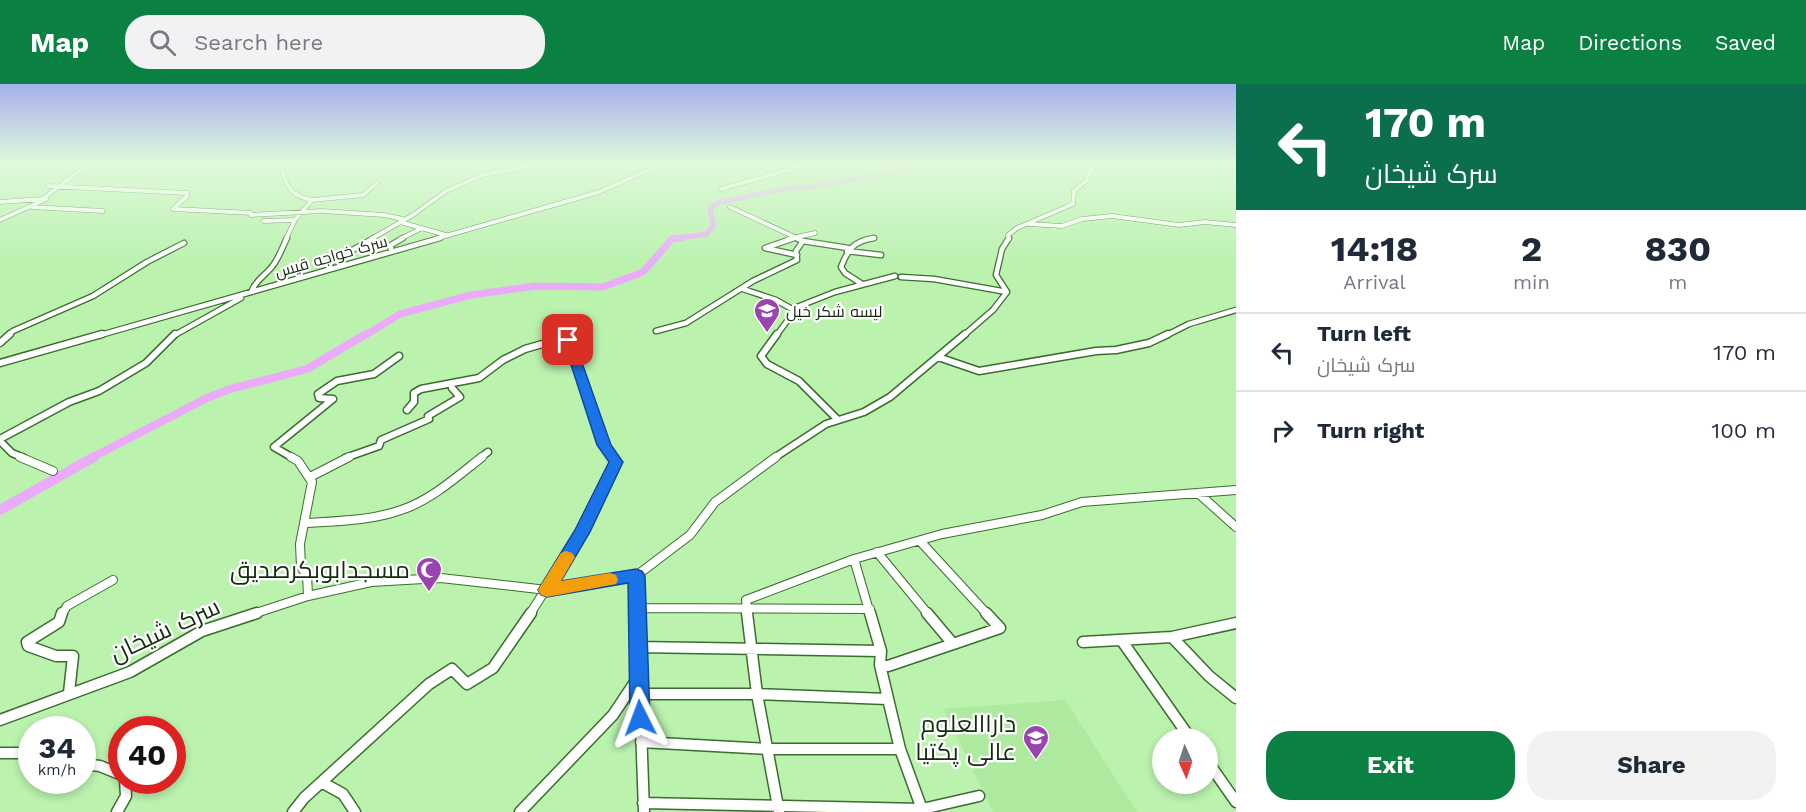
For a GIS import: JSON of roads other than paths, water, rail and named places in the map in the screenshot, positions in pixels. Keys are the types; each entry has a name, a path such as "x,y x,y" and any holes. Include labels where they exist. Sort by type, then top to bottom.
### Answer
{"street":[{"path":"186,197 173,209 252,213 251,215 301,213 384,215 420,229 447,236"},
{"path":"295,197 312,200 343,197"},
{"path":"329,269 332,262 437,197"},
{"name":"سرک خواجه قیس","path":"0,363 581,197"},
{"path":"1007,292 996,275 1002,249 1009,239 1008,235 1017,228 1073,204 1074,197"},
{"path":"0,202 46,199"},
{"path":"0,220 46,199"},
{"path":"53,471 12,453 0,440 69,402 99,391 146,363 175,334 253,291 255,280 269,271 276,262 295,220 312,200"},
{"path":"32,207 103,211"},
{"path":"730,207 803,242 881,255"},
{"path":"1027,224 1062,226 1082,219 1112,216 1179,225 1205,222 1236,225"},
{"path":"263,221 295,220"},
{"path":"391,252 391,245 394,242 420,229"},
{"path":"797,255 765,249 775,243 815,233"},
{"path":"862,284 845,273 841,267 848,249 858,241 874,238"},
{"path":"656,331 686,323 715,303 797,260 796,251 803,242"},
{"path":"0,343 13,331 93,296 147,262 184,243"},
{"path":"743,289 776,300 792,309 801,308 824,296 862,284 898,276 944,280 1007,292"},
{"path":"979,796 922,810 644,808 636,576 690,535 715,502 797,441 838,420 864,412 890,397 993,310 1007,292"},
{"path":"792,309 793,313 761,356 762,360 799,381 838,420"},
{"path":"938,357 979,371 1096,351 1116,350 1149,343 1189,324 1236,310"},
{"path":"293,812 333,770 429,684 452,669 467,684 487,670 494,668 547,590 582,532 616,462 604,445 568,340 563,338 525,350 503,360 480,378 422,389 414,393 414,402 406,410"},
{"path":"308,596 307,575 301,567 300,544 312,482 298,461 280,453 274,447 316,413 330,405 333,399 320,398 318,394 337,381 374,374 399,356"},
{"path":"310,477 334,466 340,460 379,446 381,440 429,419 428,416 460,398 452,388"},
{"path":"304,523 360,520 403,510 445,486 488,452"},
{"path":"778,809 757,694 745,609 746,600 877,552 920,540 1042,515 1082,502 1236,490"},
{"path":"1198,493 1236,527"},
{"path":"880,664 888,666 1000,628 920,540"},
{"path":"877,552 953,644"},
{"path":"854,559 881,651 880,664 900,749 922,810"},
{"name":"سرک شیخان","path":"0,720 130,672 202,631 308,596 371,582 441,578 547,590 636,576"},
{"path":"69,693 73,656 63,659 28,646 27,642 59,622 67,606 113,580"},
{"path":"636,608 870,609"},
{"path":"1083,642 1172,637 1236,623"},
{"path":"1172,637 1209,676 1236,698"},
{"path":"1122,641 1183,728"},
{"path":"637,647 881,651"},
{"path":"520,812 613,715 639,676"},
{"path":"639,694 757,694 888,699"},
{"path":"641,742 767,748 900,749"},
{"path":"0,753 18,753"},
{"path":"1218,776 1236,802"},
{"path":"323,783 343,794 355,812"},
{"path":"117,812 126,794"}],"waterway":[{"path":"672,239 706,234 714,225 710,209 717,203 746,197"},
{"path":"672,239 681,238"},
{"path":"364,336 400,314 471,295 536,286 603,287 643,272 672,239"},
{"path":"91,458 207,398 230,389 307,369 366,334"},
{"path":"0,510 94,457"}],"place":[{"name":"لیسه شکر خیل","path":"767,334"},
{"name":"مسجدابوبکرصدیق","path":"429,593"},
{"name":"داراالعلوم عالی پکتیا","path":"1036,761"}]}
